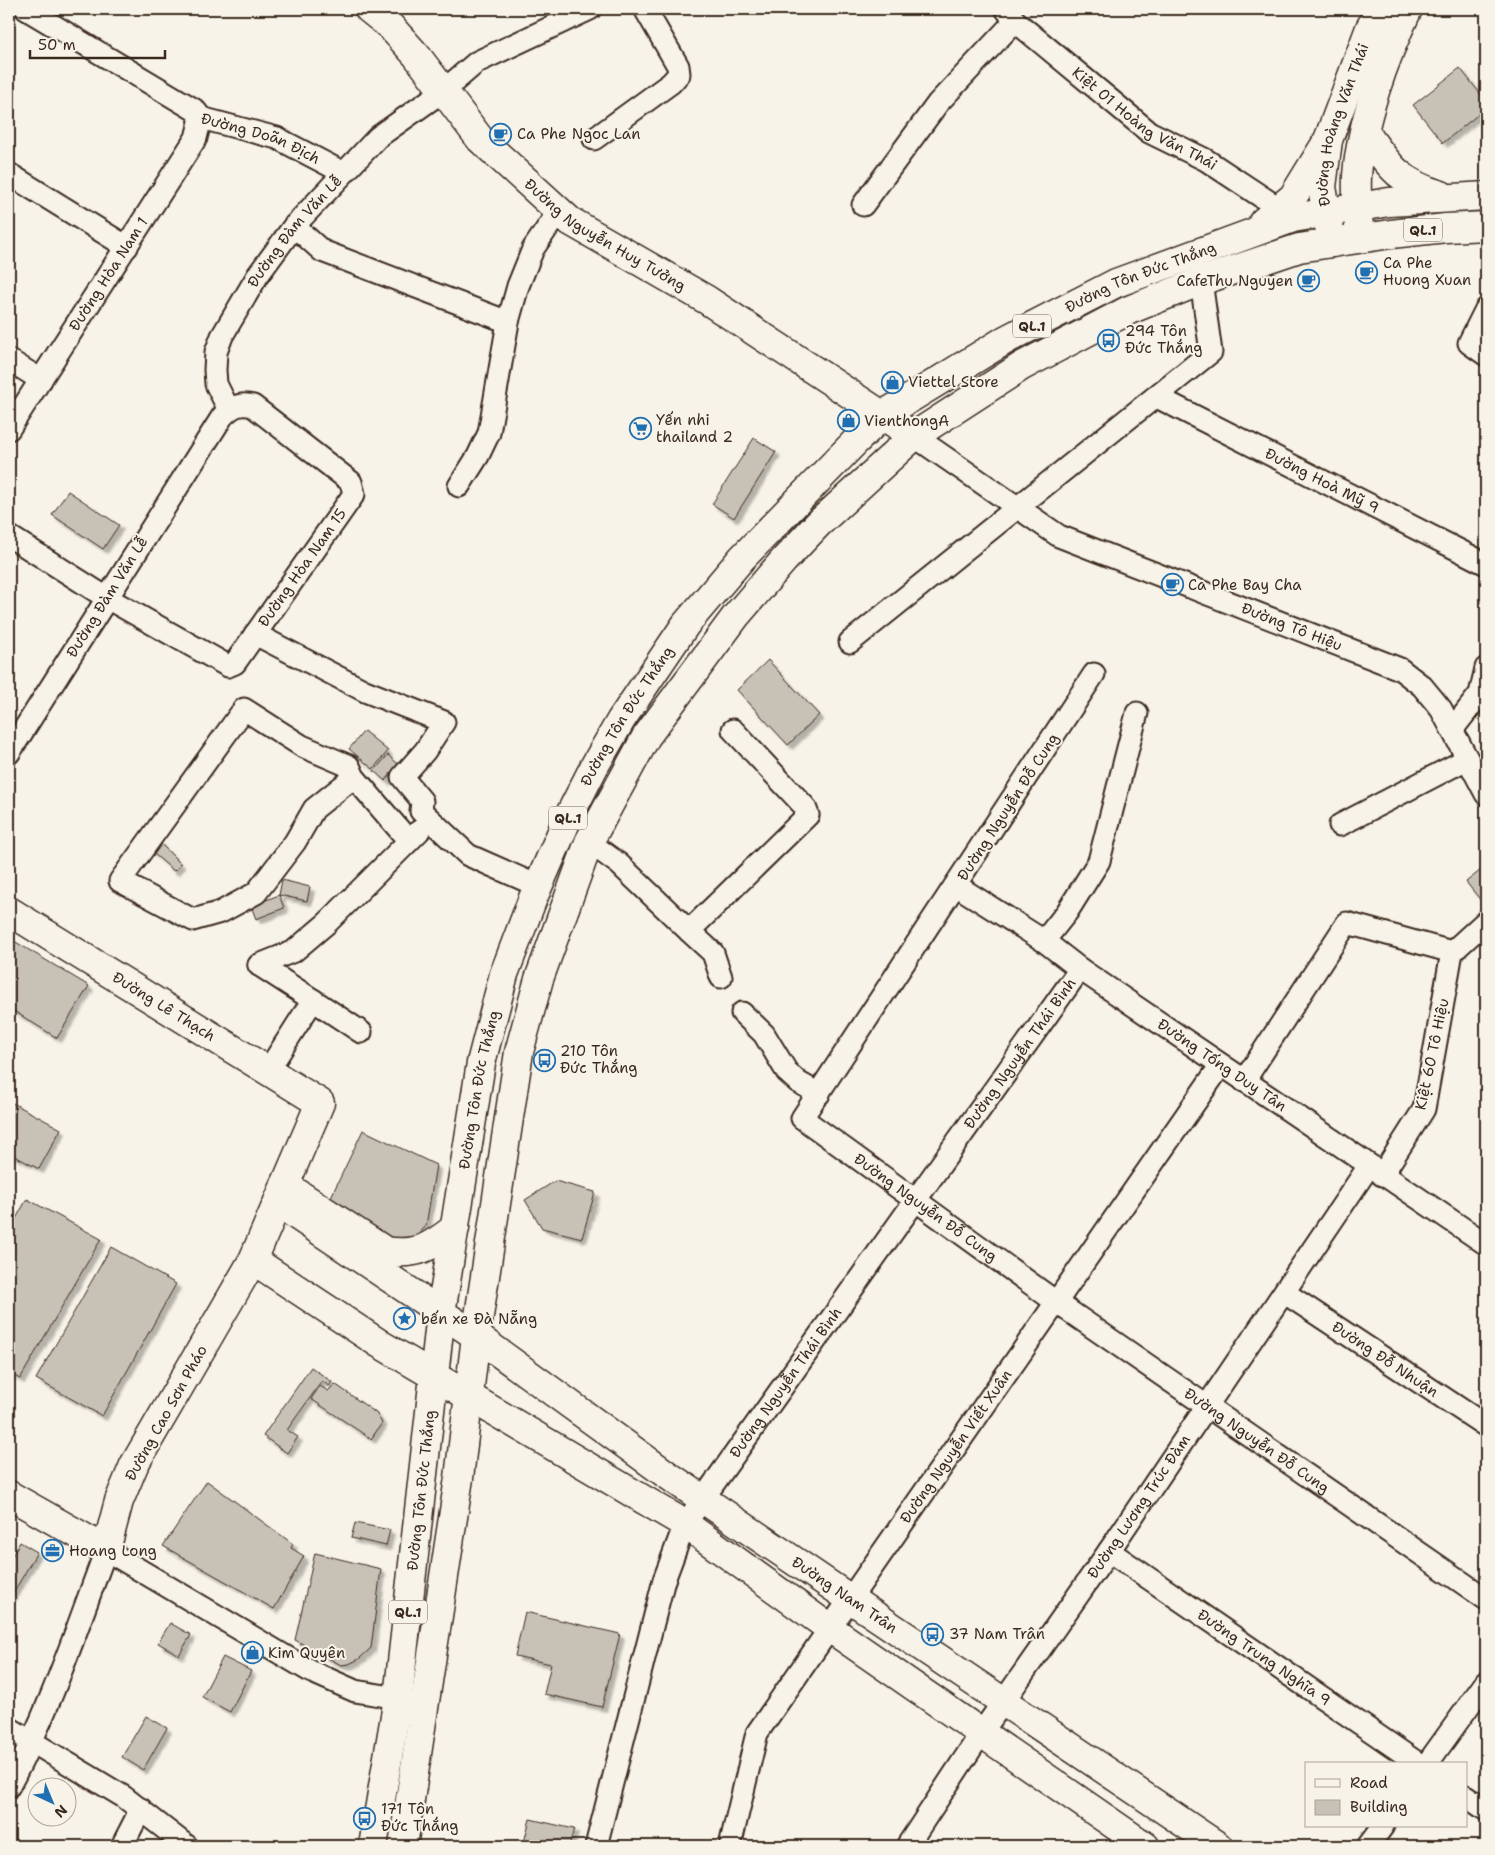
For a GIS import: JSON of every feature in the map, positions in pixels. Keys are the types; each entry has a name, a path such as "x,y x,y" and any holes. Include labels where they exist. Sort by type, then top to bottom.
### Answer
{"main road":[{"name":"Đường Nguyễn Huy Tưởng","path":"369,9 398,34 480,139 570,221 707,300 914,436"},
{"name":"Đường Hoàng Văn Thái","path":"1332,242 1325,212 1322,187 1328,140 1370,28 1380,9"},
{"name":"Đường Hoàng Văn Thái","path":"1360,238 1357,176 1365,132 1390,47 1408,9"},
{"path":"1365,132 1388,166 1417,188 1448,196"},
{"path":"1243,235 1280,209 1293,197 1328,140"},
{"name":"Đường Tôn Đức Thắng","path":"373,1846 398,1698 442,1313 481,1062 504,974 538,886 595,765 621,720 686,624 742,558 786,511 883,415 1007,339 1116,283 1293,218 1325,212 1358,209 1389,202 1448,196 1486,196"},
{"name":"Đường Tôn Đức Thắng","path":"403,1846 459,1478 476,1336 519,1052 539,979 589,842 646,738 714,644 784,560 818,524 914,436 1022,366 1129,310 1201,281 1299,248 1360,238 1446,228 1486,226"},
{"path":"686,624 714,644"},
{"name":"Đường Lê Thạch","path":"9,911 320,1103"},
{"name":"Đường Cao Sơn Pháo","path":"106,1550 119,1501 134,1465 253,1260 320,1103"},
{"path":"282,1194 385,1251 401,1254 419,1251 432,1246 455,1228"},
{"path":"282,1194 442,1313"},
{"path":"253,1260 380,1344 685,1524 828,1627 1145,1846"},
{"name":"Đường Nam Trân","path":"442,1313 703,1498 1218,1846"},
{"path":"9,1495 106,1550"}],"street":[{"name":"Đường Doãn Địch","path":"26,9 195,110 201,118 277,138 344,174"},
{"path":"443,91 477,62 590,9"},
{"path":"594,139 671,83 679,74 678,66 645,9"},
{"name":"Kiệt 01 Hoàng Văn Thái","path":"863,205 938,103 1011,15 1149,132 1206,160 1280,209"},
{"name":"Đường Đàm Văn Lễ","path":"12,739 107,598 225,413 216,384 214,370 216,352 222,336 258,275 294,226 378,137 443,91"},
{"name":"Đường Hòa Nam 1","path":"9,429 196,138 201,118"},
{"path":"9,174 127,247"},
{"path":"459,486 478,456 489,433 508,322 526,264 540,238 559,211"},
{"path":"294,226 322,251 508,322"},
{"path":"850,642 1211,352 1201,281"},
{"path":"1486,309 1469,343 1486,355"},
{"path":"9,360 40,380"},
{"name":"Đường Hoà Mỹ 9","path":"1157,397 1486,564"},
{"name":"Đường Hòa Nam 15","path":"107,598 228,666 235,663 354,494 351,482 253,406 240,404 225,413"},
{"name":"Đường Tô Hiệu","path":"914,436 1059,536 1400,670 1422,686 1441,709 1486,794"},
{"path":"9,536 107,598"},
{"path":"255,634 365,691 444,722 425,751 402,777 422,801 421,811 468,855 538,886"},
{"path":"1452,730 1480,694 1486,668"},
{"name":"Đường Nguyễn Đỗ Cung","path":"1094,674 957,886 802,1118 1056,1302 1486,1599"},
{"path":"354,777 314,809 295,842 256,892 221,912 193,920 120,882 244,709 302,746 349,766 354,777 409,842"},
{"path":"1044,941 1067,912 1099,861 1137,713"},
{"path":"689,931 808,815 805,807 733,730"},
{"path":"1340,825 1467,759"},
{"path":"361,1032 260,965 294,951 327,923 430,820"},
{"path":"589,842 619,864 713,953 721,978"},
{"name":"Đường Tống Duy Tân","path":"957,886 1044,941 1080,969 1486,1244"},
{"path":"1244,1081 1347,923 1452,952 1486,921"},
{"name":"Kiệt 60 Tô Hiệu","path":"1375,1170 1424,1109 1452,952"},
{"name":"Đường Nguyễn Thái Bình","path":"596,1846 664,1580 685,1524 1080,969"},
{"path":"267,1072 313,1000"},
{"path":"742,1013 764,1034 787,1072 798,1082 818,1094"},
{"name":"Đường Nguyễn Viết Xuân","path":"730,1846 757,1733 828,1627 1221,1065"},
{"name":"Đường Lương Trúc Đàm","path":"908,1846 982,1732 1109,1551 1284,1293 1375,1170"},
{"name":"Đường Đỗ Nhuận","path":"1284,1293 1486,1426"},
{"path":"106,1550 310,1671 356,1691 398,1698"},
{"name":"Đường Cao Sơn Pháo","path":"9,1786 32,1742 106,1550"},
{"name":"Đường Trung Nghĩa 9","path":"1109,1551 1417,1762"},
{"path":"1429,1762 1486,1682"},
{"path":"9,1728 141,1809 187,1846"},
{"path":"1468,1797 1486,1810"},
{"path":"122,1846 141,1809"},
{"path":"1368,1846 1382,1828"}],"building":[{"path":"1460,68 1486,101 1486,108 1443,143 1413,105"},
{"path":"754,438 776,452 734,518 712,504"},
{"path":"68,491 119,525 103,549 52,515"},
{"path":"768,660 819,715 788,745 737,690"},
{"path":"364,731 388,751 373,769 349,749"},
{"path":"388,755 399,765 385,781 374,771"},
{"path":"156,839 181,864 174,871 147,848"},
{"path":"1486,866 1486,907 1466,882"},
{"path":"282,880 310,887 307,901 279,895"},
{"path":"279,895 284,908 256,919 251,906"},
{"path":"9,938 89,986 57,1038 9,1008"},
{"path":"9,1101 61,1129 39,1169 9,1153"},
{"path":"363,1130 436,1165 426,1226 411,1242 382,1245 330,1199"},
{"path":"555,1181 595,1192 582,1238 542,1228 525,1200"},
{"path":"27,1199 101,1239 20,1379 9,1373 9,1231"},
{"path":"111,1247 176,1284 102,1416 36,1379"},
{"path":"311,1367 332,1382 329,1386 322,1381 287,1430 298,1437 287,1453 263,1436"},
{"path":"335,1384 376,1413 382,1423 371,1439 311,1399 320,1386 328,1391"},
{"path":"207,1481 293,1544 291,1548 304,1556 274,1609 163,1546"},
{"path":"355,1523 390,1530 386,1546 351,1538"},
{"path":"20,1542 37,1552 11,1597 9,1596 9,1561"},
{"path":"315,1553 381,1569 371,1648 359,1659 349,1664 341,1665 295,1640"},
{"path":"525,1612 620,1634 602,1707 544,1694 551,1664 515,1656"},
{"path":"170,1623 191,1635 179,1655 158,1643"},
{"path":"223,1657 251,1671 230,1712 202,1697"},
{"path":"146,1716 167,1728 143,1770 122,1757"},
{"path":"530,1819 574,1829 569,1846 523,1846"}],"place":[{"name":"Ca Phe Ngoc Lan","path":"501,134"},
{"name":"Ca Phe Huong Xuan","path":"1367,272"},
{"name":"CafeThu Nguyen","path":"1309,281"},
{"name":"294 Tôn Đức Thắng","path":"1109,340"},
{"name":"Viettel Store","path":"892,382"},
{"name":"VienthongA","path":"848,421"},
{"name":"Yến nhi thailand 2","path":"640,429"},
{"name":"Ca Phe Bay Cha","path":"1172,585"},
{"name":"210 Tôn Đức Thắng","path":"544,1060"},
{"name":"bến xe Đà Nẵng","path":"405,1319"},
{"name":"Hoang Long","path":"53,1551"},
{"name":"37 Nam Trân","path":"933,1634"},
{"name":"Kim Quyên","path":"252,1653"},
{"name":"171 Tôn Đức Thắng","path":"365,1818"}]}
